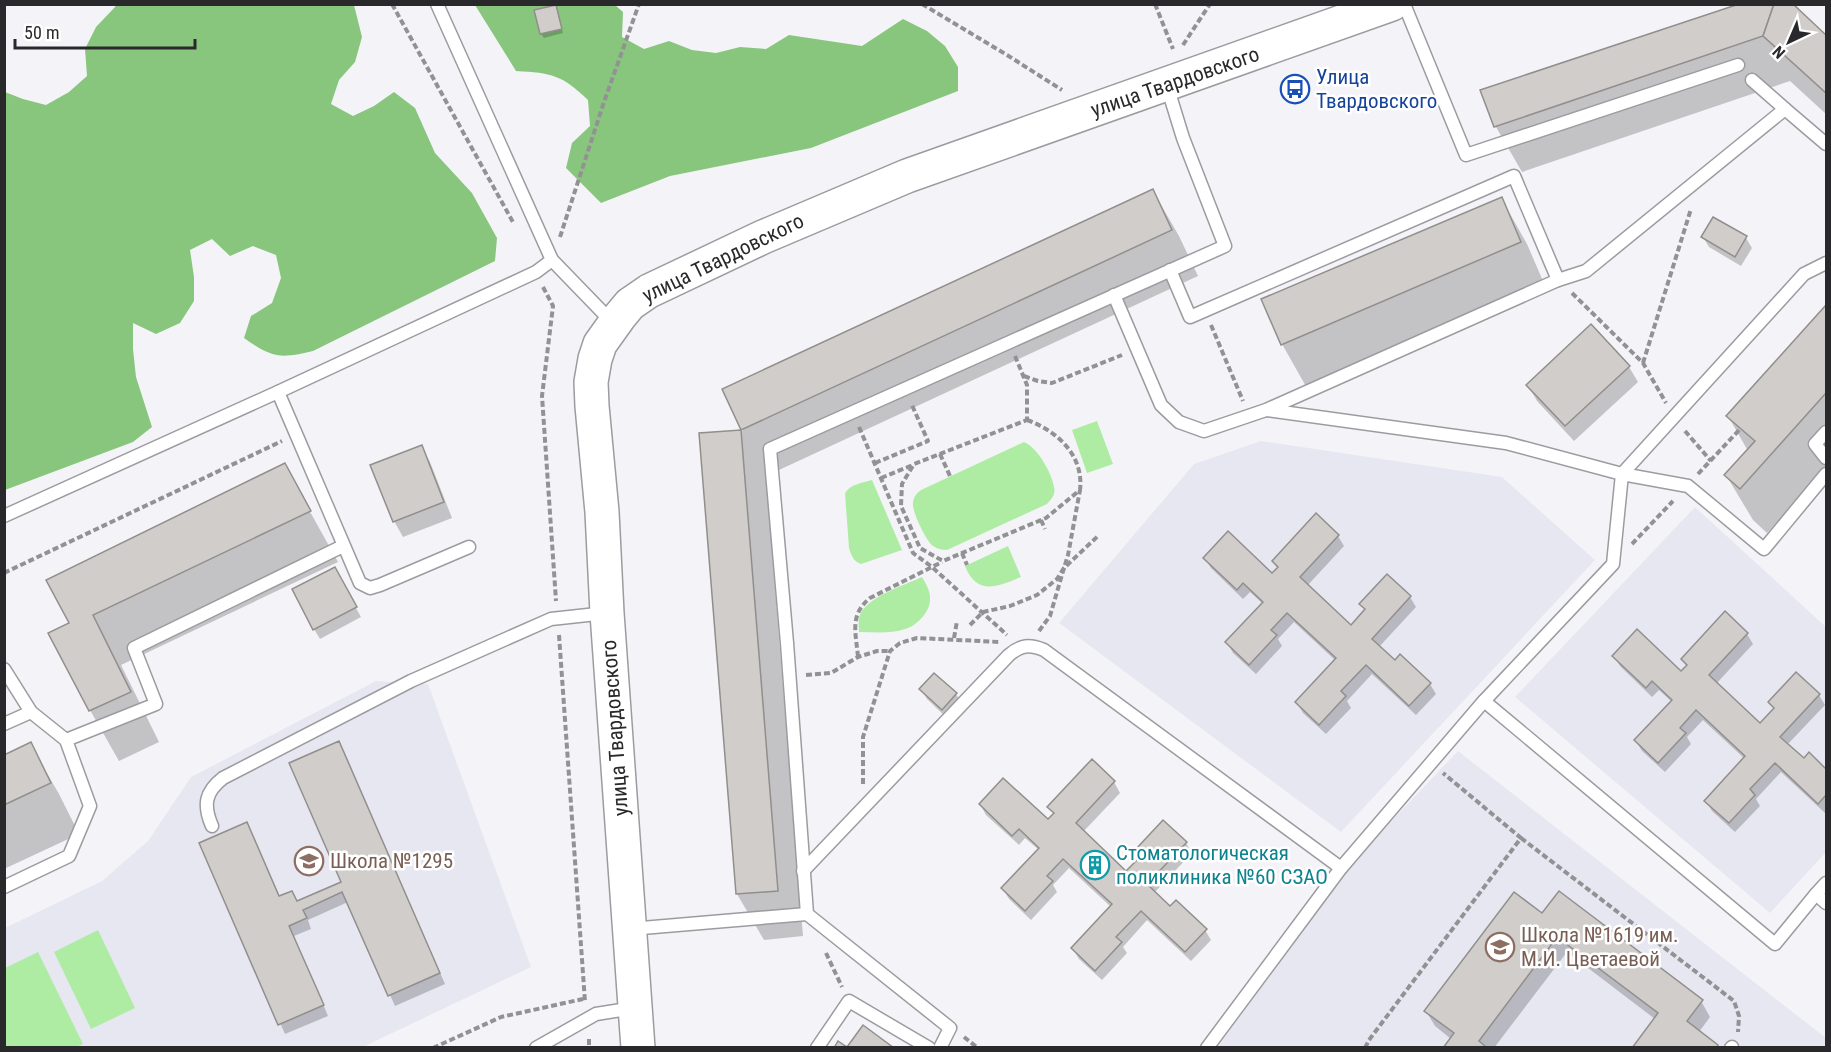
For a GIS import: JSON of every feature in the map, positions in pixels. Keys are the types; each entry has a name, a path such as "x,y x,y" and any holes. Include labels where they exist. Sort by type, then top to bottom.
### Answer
{"main road":[{"name":"улица Твардовского","path":"638,1047 602,512 591,382 597,351 614,324 630,304 661,284 855,196 1392,4"}],"lane":[{"path":"437,4 552,260 614,324"},
{"path":"1404,4 1466,155 1738,65"},
{"path":"1752,80 1827,144"},
{"path":"807,914 790,676 770,449 1225,246 1183,138 1167,85"},
{"path":"1114,295 1161,405 1179,422 1204,431 1266,410 1558,280 1586,271 1785,109"},
{"path":"1170,270 1190,317 1514,176 1558,280"},
{"path":"4,516 536,272 552,260"},
{"path":"1207,1047 1341,868 1484,701 1613,564 1622,474 1804,274 1827,263"},
{"path":"278,392 360,583 370,588 380,585 469,547"},
{"path":"1266,410 1506,444 1622,474 1688,486 1764,549 1827,474"},
{"path":"1827,432 1815,444 1827,458"},
{"path":"66,740 156,704 134,648 343,546"},
{"path":"212,826 207,813 209,794 215,784 223,778 411,681 558,618 607,613"},
{"path":"804,872 1009,656 1019,647 1031,645 1053,657 1341,868"},
{"path":"4,669 31,712 66,740 90,806 69,856 4,887"},
{"path":"1484,701 1775,944 1827,883"},
{"path":"4,724 31,712"},
{"path":"1816,894 1827,903"},
{"path":"629,929 807,914 950,1028 940,1047"},
{"path":"817,1047 849,1001 929,1047"},
{"path":"536,1047 596,1014 635,1008"}],"path":[{"path":"392,4 517,229"},
{"path":"552,260 639,4"},
{"path":"922,4 1065,92"},
{"path":"1155,4 1173,49"},
{"path":"1183,45 1210,4"},
{"path":"1643,363 1701,177"},
{"path":"536,272 552,306 542,396 589,1047"},
{"path":"1558,280 1643,363 1673,417 1711,461"},
{"path":"1205,310 1250,416"},
{"path":"1010,342 1024,376 1028,396 1027,420"},
{"path":"1024,376 1052,383 1136,349"},
{"path":"875,463 927,441 905,389"},
{"path":"881,478 1027,420 1042,426 1069,447 1081,479 1080,490 1064,568 1050,616 1031,645"},
{"path":"1613,564 1741,428"},
{"path":"4,573 296,434"},
{"path":"866,443 913,553 932,567 1001,629"},
{"path":"940,454 950,476"},
{"path":"914,464 902,484 901,506 920,548 943,561"},
{"path":"858,657 855,619 860,606 870,598 943,561 1041,520 1080,490"},
{"path":"1041,520 1045,529"},
{"path":"970,625 983,612 1010,606 1036,595 1057,579 1064,568 1098,536"},
{"path":"962,553 967,565"},
{"path":"954,638 957,621"},
{"path":"862,811 863,737 890,651 900,643 917,638 994,640"},
{"path":"790,676 831,673 858,657 877,651 890,651"},
{"path":"1431,763 1521,838 1734,1001 1739,1016 1739,1029 1732,1047"},
{"path":"1365,1047 1521,838"},
{"path":"807,914 849,1001"},
{"path":"433,1047 501,1017 585,999"}],"shaded area":[{"path":"1261,441 1502,477 1595,560 1341,832 1059,623 1194,464"},
{"path":"1695,507 1826,627 1826,852 1770,913 1515,697"},
{"name":"Школа №1295","path":"376,681 428,684 531,967 363,1047 5,1048 5,928 102,881 148,841 191,777"},
{"name":"Школа №1619 им. М.И. Цветаевой","path":"1458,751 1826,1038 1826,1048 1217,1048 1357,857"}],"green space":[{"path":"116,5 354,5 362,37 355,62 339,80 331,104 353,116 374,106 394,92 415,108 435,153 472,193 497,238 495,261 313,351 284,356 262,350 244,338 251,316 272,303 281,278 276,255 253,246 230,256 212,239 190,250 194,277 194,301 180,323 156,334 133,323 136,377 152,427 133,442 5,490 5,92 46,105 69,92 87,76 85,49 96,27"},
{"path":"475,5 615,5 623,12 622,37 644,49 669,41 692,50 716,53 740,47 766,49 789,35 862,46 903,19 927,31 945,46 958,67 958,91 811,148 670,176 601,203 566,168 572,143 590,126 588,100 571,85 556,77 516,71"},
{"path":"1097,421 1113,464 1087,473 1072,430"},
{"path":"1024,442 1039,455 1053,481 1054,494 1047,504 947,550 933,546 923,532 914,512 913,502 917,494 921,490"},
{"path":"872,480 902,550 861,564 853,558 849,548 845,494 853,486"},
{"path":"1008,546 1021,577 988,587 975,582 965,566"},
{"path":"922,577 929,592 930,603 926,613 918,621 900,631 859,632 859,618 868,604"},
{"path":"98,930 135,1008 91,1029 54,952"},
{"path":"38,952 83,1044 76,1047 5,1047 5,968"}],"building":[{"path":"1739,4 1774,4 1763,36 1494,127 1480,90"},
{"path":"1774,4 1793,4 1826,35 1826,93 1763,36"},
{"path":"556,5 562,29 540,34 534,10"},
{"path":"1153,189 1172,230 741,430 722,389"},
{"path":"1502,197 1521,242 1281,345 1261,299"},
{"path":"1713,217 1747,236 1735,257 1701,237"},
{"path":"1826,305 1826,393 1740,489 1724,475 1755,441 1726,416"},
{"path":"1591,324 1630,366 1565,426 1526,385"},
{"path":"741,430 778,891 736,894 699,433"},
{"path":"422,445 444,502 393,522 370,465"},
{"path":"285,463 311,511 93,615 131,692 89,711 48,633 69,623 46,580"},
{"path":"1316,513 1339,535 1300,577 1351,625 1365,609 1359,604 1387,574 1411,596 1372,639 1395,660 1400,654 1431,683 1409,706 1366,665 1341,691 1346,696 1319,725 1295,702 1336,658 1287,613 1271,630 1277,635 1249,665 1225,642 1263,602 1243,583 1237,590 1203,558 1228,531 1272,573 1278,567 1272,561"},
{"path":"335,567 357,607 313,630 292,589"},
{"path":"1725,611 1748,633 1709,675 1760,723 1774,708 1768,702 1796,672 1820,694 1780,737 1804,758 1809,752 1826,769 1826,795 1818,804 1775,763 1750,789 1755,795 1729,823 1704,801 1745,756 1696,710 1680,728 1686,733 1658,763 1634,740 1672,700 1652,681 1646,688 1612,656 1637,629 1681,671 1687,665 1681,659"},
{"path":"934,673 957,693 942,710 919,689"},
{"path":"339,741 440,973 388,996 342,892 303,910 307,918 289,926 324,1005 278,1025 199,843 247,822 279,896 292,891 297,901 341,882 289,763"},
{"path":"31,742 51,783 4,805 4,755"},
{"name":"Стоматологическая поликлиника №60 СЗАО","path":"1092,759 1115,781 1076,823 1126,871 1141,856 1135,850 1163,820 1187,842 1147,884 1170,906 1176,900 1207,929 1185,952 1141,911 1116,937 1122,942 1095,971 1071,948 1112,904 1063,859 1047,876 1053,881 1025,911 1001,888 1039,848 1019,829 1012,836 979,804 1003,778 1048,819 1054,813 1047,807"},
{"path":"1559,891 1703,1000 1687,1021 1718,1045 1717,1048 1632,1048 1658,1013 1557,937 1479,1041 1487,1048 1443,1048 1454,1033 1424,1011 1514,892 1542,913"},
{"path":"863,1025 894,1048 834,1048 838,1041 847,1047"}],"place":[{"name":"Улица Твардовского","path":"1295,89"},
{"name":"Школа №1295","path":"309,861"},
{"name":"Стоматологическая поликлиника №60 СЗАО","path":"1095,865"},
{"name":"Школа №1619 им. М.И. Цветаевой","path":"1500,947"}]}
